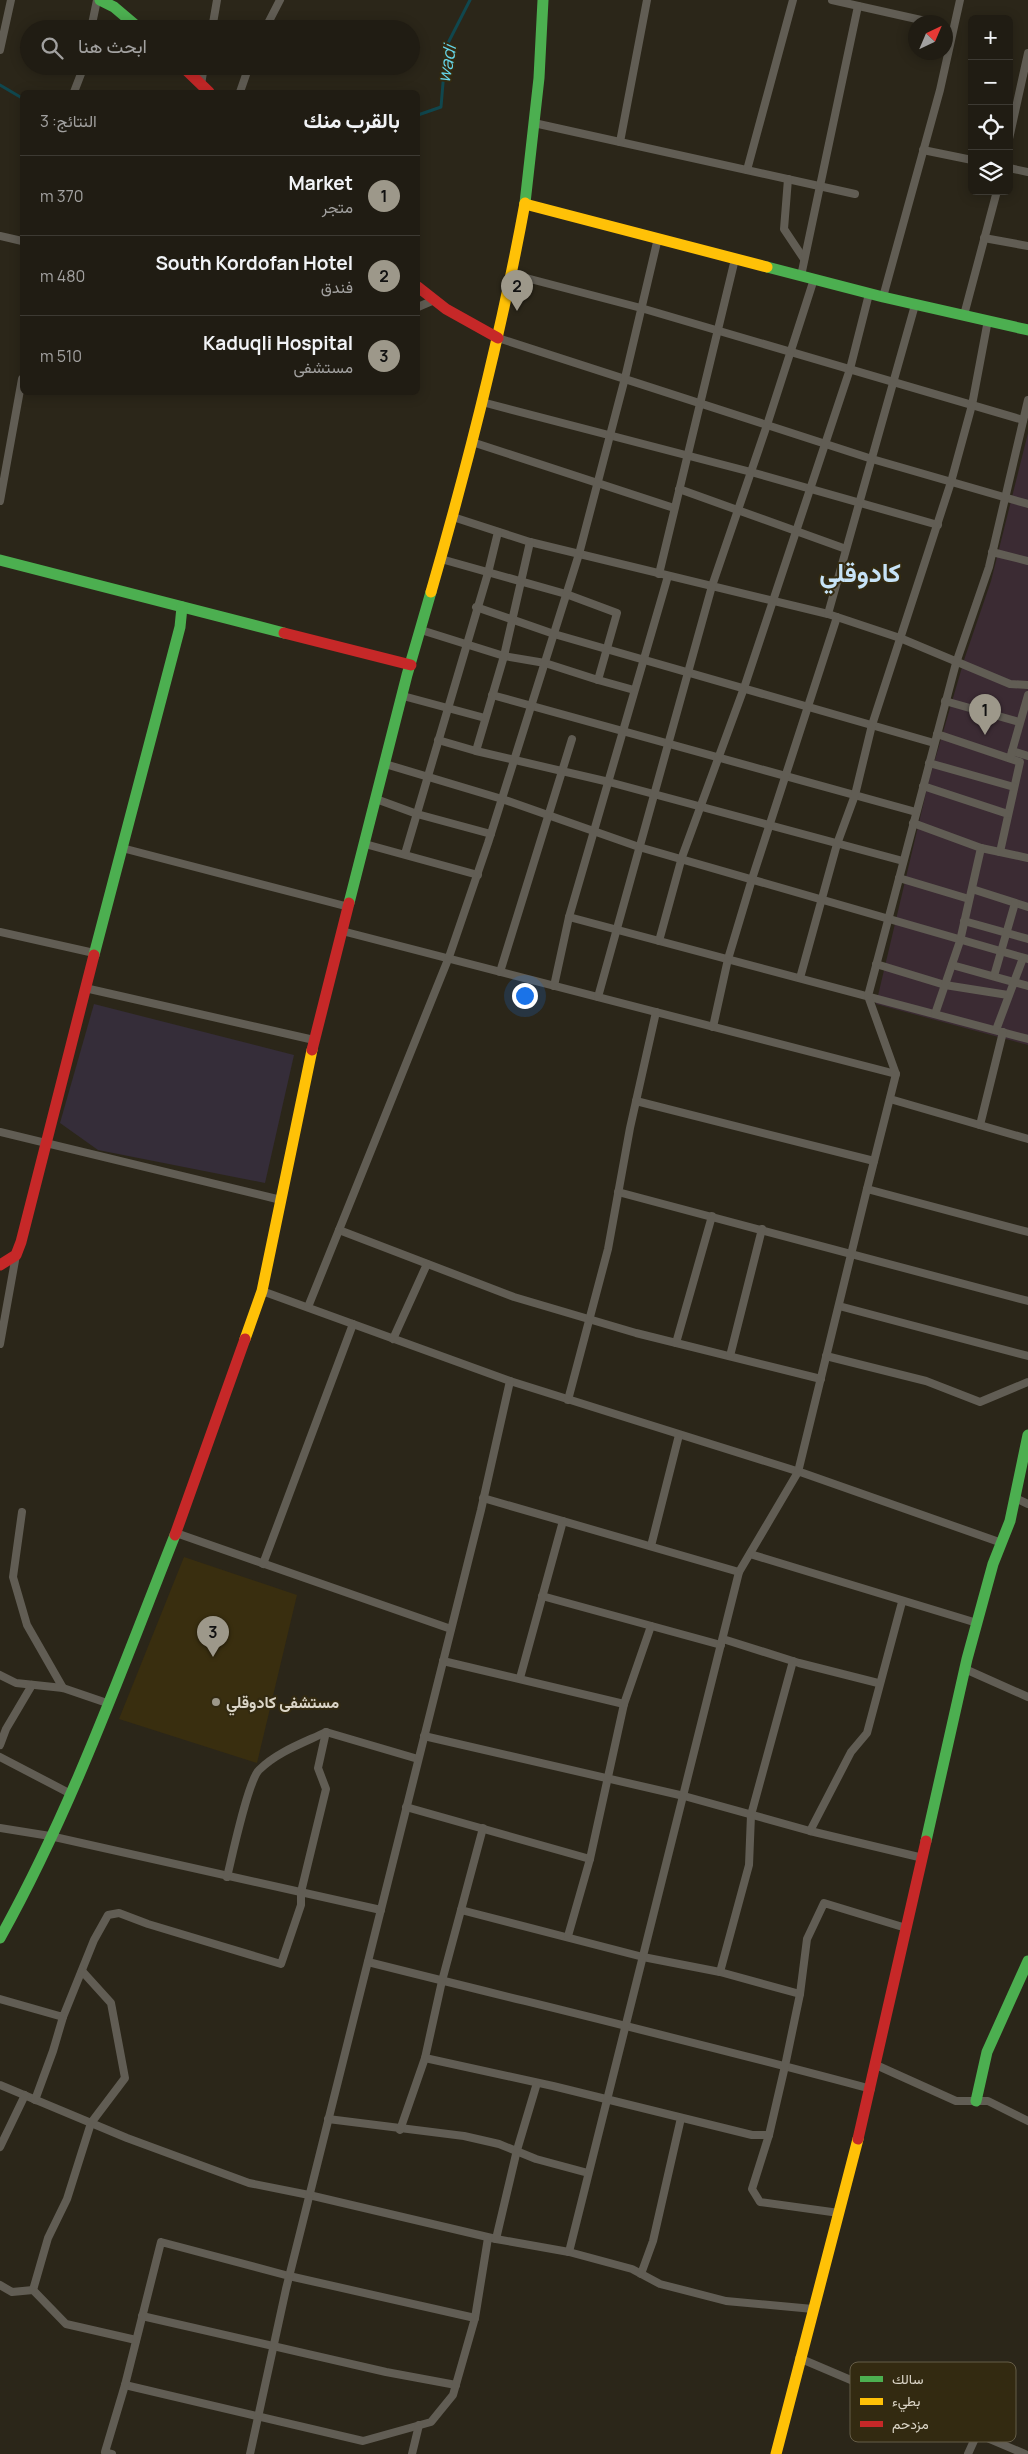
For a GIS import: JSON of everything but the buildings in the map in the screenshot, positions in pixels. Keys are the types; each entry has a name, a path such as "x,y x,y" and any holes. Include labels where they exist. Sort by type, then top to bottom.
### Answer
{"street":[{"path":"0,50 11,0"},
{"path":"94,20 98,0 114,7 129,20"},
{"path":"214,20 217,0"},
{"path":"270,20 280,0"},
{"path":"0,1938 19,1904 69,1793 176,1533 262,1291 314,1040 411,665 453,517 498,338 525,204 534,123 543,0"},
{"path":"620,142 647,0"},
{"path":"747,170 793,0"},
{"path":"832,0 908,17"},
{"path":"953,17 960,0"},
{"path":"801,276 858,6"},
{"path":"1013,122 1028,52"},
{"path":"883,297 940,90 944,60"},
{"path":"75,90 81,75"},
{"path":"191,75 205,88"},
{"path":"204,75 205,88"},
{"path":"241,90 246,75"},
{"path":"1020,92 1028,94"},
{"path":"534,123 855,194"},
{"path":"923,150 968,159"},
{"path":"1013,169 1028,172"},
{"path":"788,179 784,229 804,259"},
{"path":"964,315 996,195"},
{"path":"525,204 869,294 1028,330"},
{"path":"0,236 20,241"},
{"path":"308,1307 449,958 478,875 579,554 625,378 658,238"},
{"path":"984,238 1028,246"},
{"path":"659,574 700,404 720,331 735,259"},
{"path":"511,274 641,308 1023,420"},
{"path":"598,997 712,586 814,279"},
{"path":"420,289 432,301 498,338 824,444 1028,504"},
{"path":"659,941 682,858 720,758 850,369 869,294"},
{"path":"420,305 432,301"},
{"path":"828,614 916,305"},
{"path":"800,978 837,844 855,795 872,725 951,482 972,405 988,320"},
{"path":"0,501 20,390"},
{"path":"569,2252 740,1572 798,1472 896,1074 868,996 936,734 956,663 992,552 1028,400"},
{"path":"482,402 687,457 751,472 809,490 938,525"},
{"path":"472,442 674,508"},
{"path":"679,489 846,549"},
{"path":"453,517 530,542 828,614 900,638 1010,684 1028,686"},
{"path":"405,854 476,607 488,573 498,532"},
{"path":"476,751 504,656 530,542"},
{"path":"992,552 1028,561"},
{"path":"441,559 566,594 617,613 609,648 598,680"},
{"path":"0,560 411,665"},
{"path":"554,986 569,917 668,576"},
{"path":"0,1344 16,1255 21,1242 94,953 180,627 182,607"},
{"path":"476,607 554,634 609,648 934,743"},
{"path":"713,1027 728,959 752,879 787,776 807,706 837,617"},
{"path":"421,630 504,656 545,663 634,690"},
{"path":"492,695 916,812"},
{"path":"1011,755 1028,695"},
{"path":"403,696 485,718"},
{"path":"946,701 1019,722"},
{"path":"936,734 1011,755 1028,756"},
{"path":"500,972 572,739"},
{"path":"438,740 476,751 609,782 654,796 903,861"},
{"path":"1000,852 1020,762 1011,755"},
{"path":"929,763 1014,787"},
{"path":"385,764 502,799 640,847 888,918 960,941 1026,958 1008,995 980,1125"},
{"path":"922,786 1008,814"},
{"path":"376,799 417,814 491,834"},
{"path":"913,823 981,848 1028,858"},
{"path":"365,844 478,875"},
{"path":"122,848 349,906"},
{"path":"935,1014 960,941 981,848"},
{"path":"898,878 969,899"},
{"path":"972,889 1028,907"},
{"path":"994,976 1015,903"},
{"path":"569,917 1028,1039"},
{"path":"964,921 1028,939"},
{"path":"342,931 896,1074"},
{"path":"0,932 94,953"},
{"path":"876,964 945,985 1008,995"},
{"path":"952,965 1028,986"},
{"path":"85,988 314,1040"},
{"path":"568,1400 608,1250 636,1101 656,1012"},
{"path":"890,1099 1028,1139"},
{"path":"636,1101 874,1161"},
{"path":"0,1132 46,1145 281,1200"},
{"path":"867,1189 1028,1232"},
{"path":"618,1192 852,1252 1028,1300"},
{"path":"676,1343 712,1216"},
{"path":"730,1356 762,1229"},
{"path":"339,1230 514,1297 676,1343 821,1379"},
{"path":"0,1265 16,1255"},
{"path":"393,1339 427,1264"},
{"path":"262,1291 510,1381 798,1472 1002,1542"},
{"path":"839,1306 1028,1356"},
{"path":"263,1564 354,1324"},
{"path":"826,1356 926,1381 980,1402 1028,1382"},
{"path":"250,2454 289,2276 484,1498 510,1381"},
{"path":"651,1546 679,1435"},
{"path":"776,2454 799,2358 871,2089 965,1669 992,1564 1002,1542 1015,1498 1028,1435"},
{"path":"484,1498 740,1572"},
{"path":"1015,1498 1028,1504"},
{"path":"22,1512 13,1577 27,1625 63,1688"},
{"path":"520,1678 563,1521"},
{"path":"176,1533 451,1628"},
{"path":"750,1554 902,1602 977,1623"},
{"path":"542,1596 651,1626 722,1642 878,1683"},
{"path":"810,1831 851,1752 866,1733 878,1683 902,1602"},
{"path":"568,1936 590,1859 606,1777 624,1704 651,1626"},
{"path":"443,1661 624,1704"},
{"path":"720,1972 749,1865 751,1815 794,1661"},
{"path":"965,1669 1028,1696"},
{"path":"0,1675 16,1683 63,1688 107,1703"},
{"path":"0,1745 6,1729 32,1685"},
{"path":"228,1876 243,1813 257,1771 282,1753 326,1732 418,1759"},
{"path":"35,2100 63,2017 94,1940 108,1915 118,1913 148,1924 281,1964 301,1905 301,1892 326,1789 318,1768 326,1732"},
{"path":"424,1736 684,1796 810,1831 923,1858"},
{"path":"0,1757 69,1793"},
{"path":"406,1807 590,1859"},
{"path":"0,1828 50,1836 381,1910"},
{"path":"400,2130 425,2058 442,1981 483,1828"},
{"path":"839,2213 760,2202 752,2189 769,2135 785,2066 800,1994 807,1940 824,1903 906,1928"},
{"path":"461,1910 643,1956 720,1972 800,1994"},
{"path":"976,2101 988,2052 1028,1961"},
{"path":"368,1962 871,2089"},
{"path":"33,2290 48,2238 66,2199 92,2123 125,2078 111,2003 82,1971"},
{"path":"0,1999 63,2017"},
{"path":"425,2058 752,2135 769,2135"},
{"path":"876,2065 956,2101 988,2101 1028,2121"},
{"path":"125,2385 363,2441 431,2422 453,2394 456,2385 475,2318 492,2238 537,2083"},
{"path":"0,2085 92,2123 249,2182 309,2194 492,2238 569,2252 632,2269 660,2284 726,2301 813,2309"},
{"path":"0,2147 25,2095"},
{"path":"641,2274 653,2241 681,2118"},
{"path":"328,2119 400,2130 464,2136 517,2150 536,2159 588,2173"},
{"path":"112,2454 105,2452 125,2385 161,2242 289,2276 475,2318"},
{"path":"0,2285 12,2292 33,2290"},
{"path":"33,2290 66,2324 136,2340"},
{"path":"142,2316 386,2372 456,2385"},
{"path":"799,2358 850,2380"},
{"path":"412,2454 419,2425"},
{"path":"968,2454 973,2442"},
{"path":"996,2442 1025,2454"}],"shaded area":[{"path":"1028,433 1028,1045 876,1004 929,780 965,657 991,581"},
{"path":"94,1004 294,1055 265,1183 98,1150 60,1123"},
{"path":"184,1557 297,1595 257,1763 119,1719"}],"waterway":[{"name":"wadi","path":"420,114 441,107 446,47 470,0"},
{"name":"wadi","path":"0,85 20,97"}],"traffic: fast":[{"path":"100,0 114,7 129,20"},
{"path":"525,203 539,78 543,0"},
{"path":"767,267 883,297 1028,330"},
{"path":"0,560 284,633"},
{"path":"349,903 407,675 431,592"},
{"path":"94,955 180,627 182,607"},
{"path":"926,1841 967,1659 993,1564 1010,1521 1028,1435"},
{"path":"0,1938 26,1890 72,1791 115,1689 175,1535"},
{"path":"976,2101 987,2052 1028,1961"}],"traffic: slow":[{"path":"431,592 483,399 525,203"},
{"path":"525,204 767,267"},
{"path":"245,1339 262,1291 312,1050"},
{"path":"776,2454 858,2139"}],"traffic: jam":[{"path":"191,75 207,90"},
{"path":"420,289 446,309 498,338"},
{"path":"284,633 411,665"},
{"path":"312,1050 349,903"},
{"path":"0,1265 16,1255 21,1242 94,955"},
{"path":"175,1535 245,1339"},
{"path":"858,2139 926,1841"}],"place":[{"name":"South Kordofan Hotel","path":"517,311"},
{"name":"Market","path":"985,735"},
{"name":"Kaduqli Hospital","path":"213,1657"},
{"name":"مستشفى كادوقلي","path":"216,1702"}],"district":[{"name":"كادوقلي","path":"860,573"}]}
